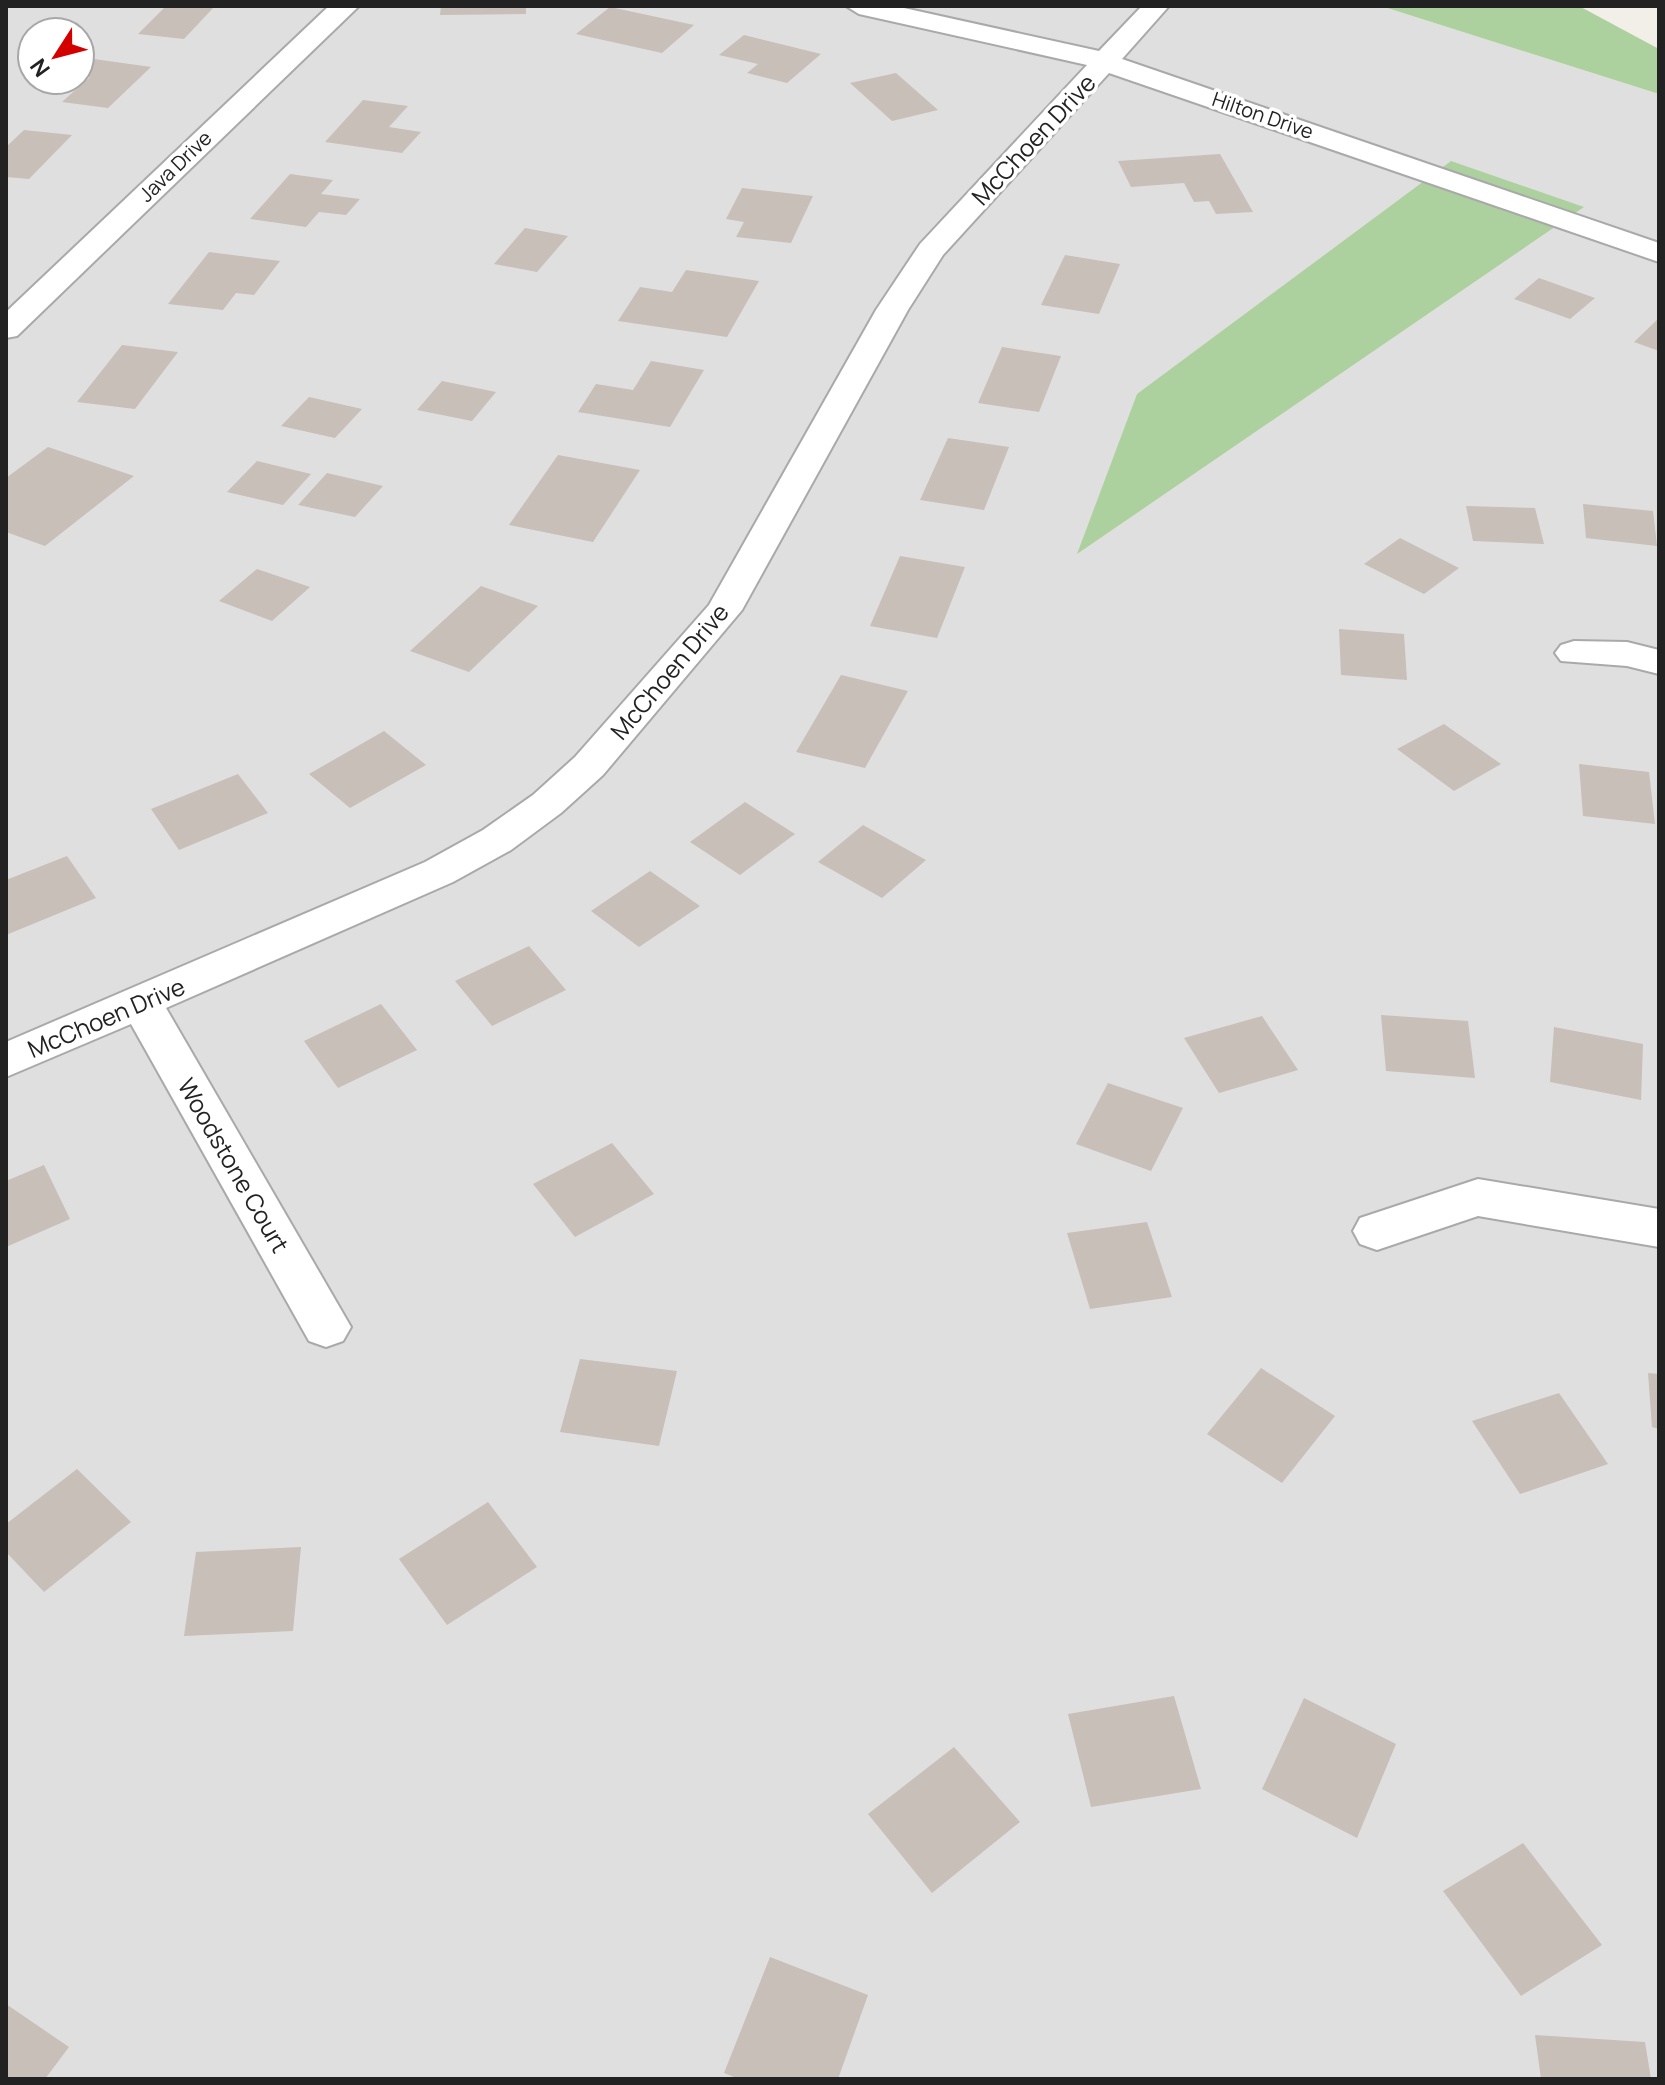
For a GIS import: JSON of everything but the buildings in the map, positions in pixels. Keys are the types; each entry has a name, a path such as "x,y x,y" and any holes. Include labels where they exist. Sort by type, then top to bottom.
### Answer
{"street":[{"name":"Java Drive","path":"6,329 318,29 346,6"},
{"name":"Hilton Drive","path":"859,6 1105,62 1659,253"},
{"name":"McChoen Drive","path":"6,1060 439,872 497,840 547,804 589,766 724,610 892,310 931,250 1156,6"},
{"path":"1574,653 1627,654 1659,662"},
{"name":"Woodstone Court","path":"141,1002 326,1327"},
{"path":"1377,1231 1478,1197 1659,1228"}],"shaded area":[{"path":"6,6 1381,6 1659,94 1659,2079 6,2079"}],"green space":[{"path":"1381,6 1579,6 1659,49 1659,94"},
{"path":"1451,161 1584,207 1077,554 1137,394"}]}
